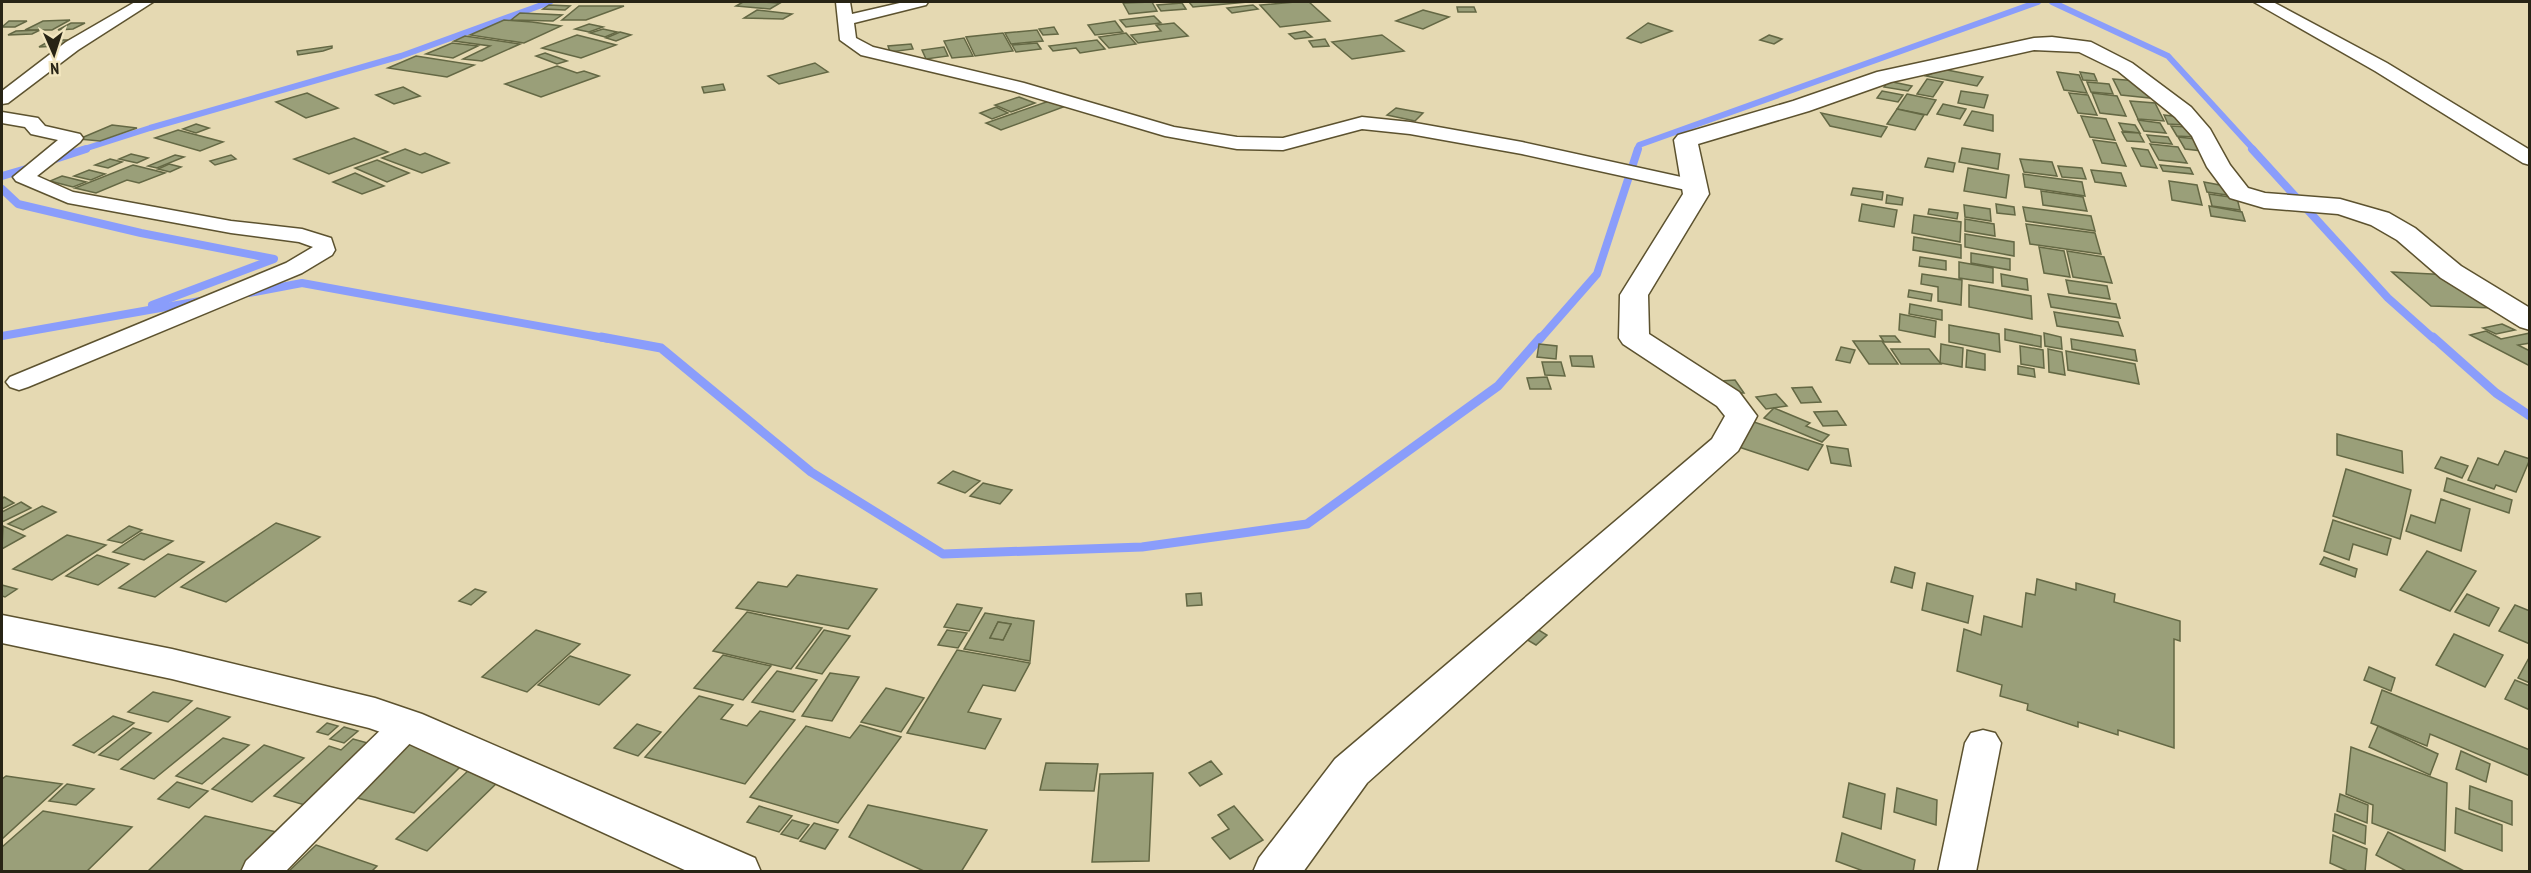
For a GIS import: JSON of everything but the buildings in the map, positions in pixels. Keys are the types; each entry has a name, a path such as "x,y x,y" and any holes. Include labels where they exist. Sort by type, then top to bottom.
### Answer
{"street":[{"path":"2,99 72,46 145,2"},
{"path":"843,2 848,40 867,51 1018,87 1172,132 1238,143 1283,144 1362,123 1410,128 1522,148 1695,186"},
{"path":"847,20 921,2"},
{"path":"2262,2 2380,67 2529,159"},
{"path":"1275,872 1351,771 1726,444 1741,416 1728,399 1634,338 1634,295 1696,194 1686,140 1801,106 1885,76 2034,44 2084,46 2114,59 2183,112 2202,134 2219,167 2239,194 2264,200 2340,207 2380,219 2406,234 2451,272 2529,321"},
{"path":"2,118 31,122 38,130 73,138 23,177 68,197 231,226 302,236 323,243 324,250 294,268 10,386"},
{"path":"178,315 168,320 10,386 112,343 145,329 156,324 167,320 178,315"},
{"path":"2,629 172,664 375,714 407,725 738,872"},
{"path":"261,872 407,725"},
{"path":"1957,872 1983,743"}],"waterway":[{"path":"81,150 401,56 550,2"},
{"path":"1637,150 1639,145 2038,2"},
{"path":"2052,2 2168,56 2254,150"},
{"path":"49,161 86,149"},
{"path":"1540,339 1597,274 1638,149"},
{"path":"2252,149 2388,298 2434,339"},
{"path":"2,176 33,167"},
{"path":"2,189 18,204 141,233 274,259 152,305"},
{"path":"249,293 302,283 610,339"},
{"path":"2,336 200,301"},
{"path":"601,337 661,348 811,472 943,554 1142,547 1307,524 1498,386 1541,337"},
{"path":"2433,337 2496,393 2530,416"}]}
